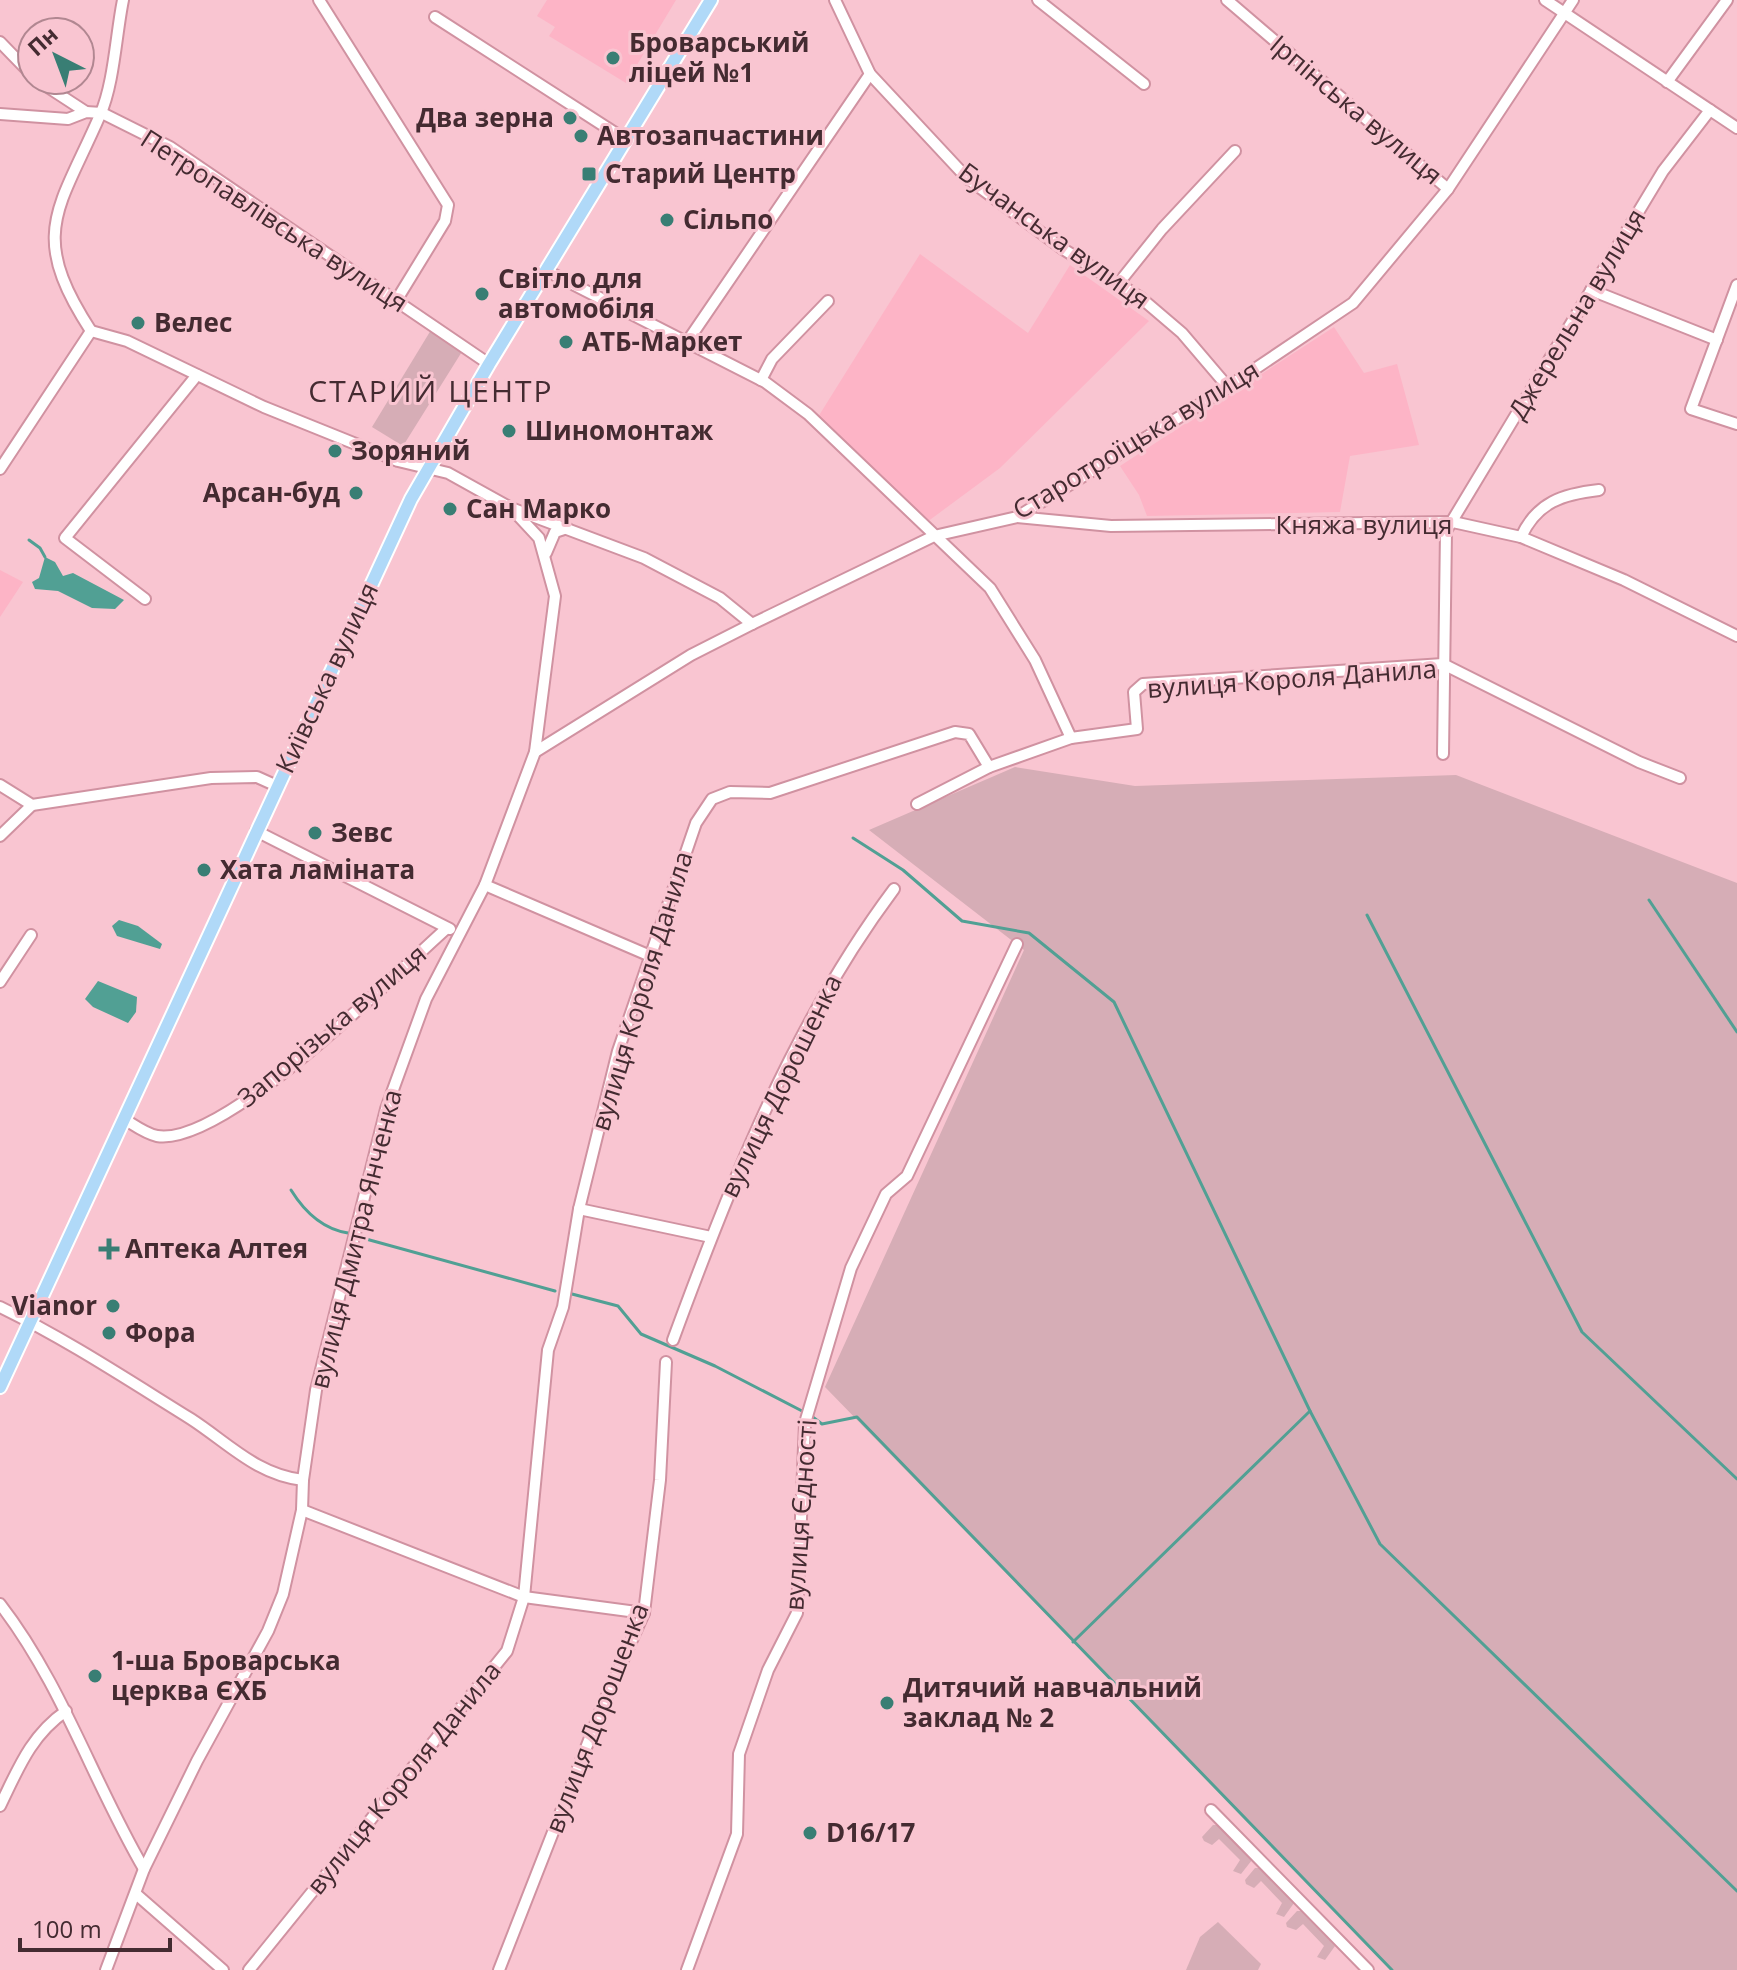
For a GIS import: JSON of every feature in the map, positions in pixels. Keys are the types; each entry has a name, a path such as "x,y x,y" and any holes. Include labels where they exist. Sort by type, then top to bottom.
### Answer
{"main road":[{"name":"Київська вулиця","path":"0,1387 256,831 428,468 711,0"}],"street":[{"path":"123,0 102,113 58,212 53,236 55,261 91,331 127,341 277,413 398,461 448,473 511,508 569,528 688,580 720,598 752,624"},
{"path":"319,0 448,205 445,221 396,301"},
{"name":"Бучанська вулиця","path":"835,0 870,74 967,178 1182,333 1228,387"},
{"path":"1038,0 1144,84"},
{"name":"Ірпінська вулиця","path":"1227,0 1448,189"},
{"path":"1545,0 1737,128"},
{"name":"Старотроїцька вулиця","path":"535,752 679,662 752,624 934,536 1017,517 1228,387 1353,303 1448,189 1573,0"},
{"path":"1667,82 1727,0"},
{"path":"435,17 626,140"},
{"path":"0,42 16,58"},
{"path":"687,342 870,74"},
{"path":"62,96 86,112"},
{"name":"Джерельна вулиця","path":"1443,754 1446,531 1663,171 1710,110"},
{"name":"Петропавлівська вулиця","path":"0,114 68,119 86,112 102,113 170,147 489,364"},
{"path":"1118,284 1162,229 1235,151"},
{"path":"545,270 761,380 808,414 990,588 1035,660 1071,738"},
{"path":"1737,285 1691,409 1737,424"},
{"path":"1591,290 1717,340"},
{"path":"761,380 772,359 828,301"},
{"path":"0,469 91,331"},
{"path":"145,599 65,538 197,375"},
{"path":"1521,537 1537,509 1567,493 1599,490"},
{"name":"вулиця Дмитра Янченка","path":"106,1970 144,1869 197,1761 268,1631 283,1594 302,1510 303,1480 316,1390 386,1109 426,999 485,885 535,752 555,596 539,538 511,508"},
{"name":"Княжа вулиця","path":"1017,517 1111,526 1453,522 1521,537 1624,580 1737,636"},
{"path":"545,558 550,537 569,528"},
{"name":"вулиця Короля Данила","path":"249,1970 500,1662 524,1597 548,1350 563,1307 579,1209 618,1051 648,955 696,823 712,799 730,792 770,793 955,732 969,734 989,767 1071,738 1137,729 1134,692 1143,684 1443,664 1626,756 1680,778"},
{"path":"917,804 989,767"},
{"path":"0,836 32,805 211,778 257,777 277,786"},
{"path":"0,785 32,805"},
{"path":"256,831 459,934"},
{"path":"485,885 648,955"},
{"name":"вулиця Дорошенка","path":"673,1340 726,1194 815,1008 857,939 894,889"},
{"name":"Запорізька вулиця","path":"124,1119 156,1136 167,1136 217,1119 262,1092 447,928"},
{"path":"0,982 31,935"},
{"name":"вулиця Єдності","path":"687,1970 737,1834 739,1754 768,1670 797,1613 805,1423 851,1268 886,1194 907,1176 1017,944"},
{"path":"579,1209 711,1237"},
{"path":"0,1307 217,1436 259,1469 303,1480"},
{"name":"вулиця Дорошенка","path":"499,1970 579,1762 644,1613 660,1480 666,1362"},
{"path":"302,1510 524,1597 644,1613"},
{"path":"0,1604 21,1631 66,1711 144,1869"},
{"path":"0,1806 31,1742 45,1726 66,1711"},
{"path":"1211,1810 1368,1970"},
{"path":"136,1894 223,1970"}],"shaded area":[{"name":"Броварський ліцей №1","path":"547,0 676,0 626,83 549,36 555,27 537,16"},
{"path":"920,254 1028,333 1070,265 1149,321 1000,468 927,522 818,417"},
{"path":"1334,327 1364,373 1397,364 1419,445 1350,456 1340,512 1147,516 1139,495 1120,466"},
{"path":"431,330 463,350 403,446 372,427"},
{"path":"45,557 55,562 63,576 73,573 124,600 115,609 92,608 58,591 35,589 32,582 39,578"},
{"path":"0,570 23,582 0,617"},
{"path":"1015,767 1135,786 1456,775 1737,883 1737,1970 1392,1970 825,1387 1024,950 869,830"},
{"path":"119,920 138,926 162,944 160,949 117,936 112,926"},
{"path":"98,981 137,997 136,1012 128,1023 93,1007 85,999"},
{"path":"1213,1825 1219,1825 1252,1860 1241,1874 1233,1871 1240,1860 1219,1839 1212,1845 1204,1841 1202,1837"},
{"path":"1255,1868 1261,1868 1294,1903 1284,1917 1276,1914 1282,1903 1261,1881 1254,1888 1246,1884 1245,1880"},
{"path":"1297,1911 1302,1911 1335,1946 1325,1960 1317,1957 1324,1946 1303,1924 1296,1930 1287,1927 1286,1923"},
{"path":"1218,1922 1261,1964 1258,1970 1186,1970 1200,1937"}],"waterway":[{"path":"29,540 40,548 45,557"},
{"path":"853,838 903,870 962,921 1029,933 1114,1002 1310,1411 1380,1544 1737,1891"},
{"path":"1649,900 1737,1032"},
{"path":"1367,915 1582,1332 1737,1479"},
{"path":"291,1190 315,1218 330,1228 348,1233"},
{"path":"366,1239 555,1291"},
{"path":"572,1294 618,1306 641,1334 715,1366 804,1412"},
{"path":"1073,1642 1310,1411"},
{"path":"810,1415 822,1424 857,1417 1392,1970"}],"place":[{"name":"Броварський ліцей №1","path":"613,58"},
{"name":"Два зерна","path":"570,118"},
{"name":"Автозапчастини","path":"581,136"},
{"name":"Старий Центр","path":"589,174"},
{"name":"Сільпо","path":"667,220"},
{"name":"Світло для автомобіля","path":"482,294"},
{"name":"Велес","path":"138,323"},
{"name":"АТБ-Маркет","path":"566,342"},
{"name":"Шиномонтаж","path":"509,431"},
{"name":"Зоряний","path":"335,451"},
{"name":"Арсан-буд","path":"356,493"},
{"name":"Сан Марко","path":"450,509"},
{"name":"Зевс","path":"315,833"},
{"name":"Хата ламіната","path":"204,870"},
{"name":"Аптека Алтея","path":"109,1249"},
{"name":"Vianor","path":"113,1306"},
{"name":"Фора","path":"109,1333"},
{"name":"1-ша Броварська церква ЄХБ","path":"95,1676"},
{"name":"Дитячий навчальний заклад № 2","path":"887,1703"},
{"name":"D16/17","path":"810,1833"}],"district":[{"name":"СТАРИЙ ЦЕНТР","path":"431,392"}]}
